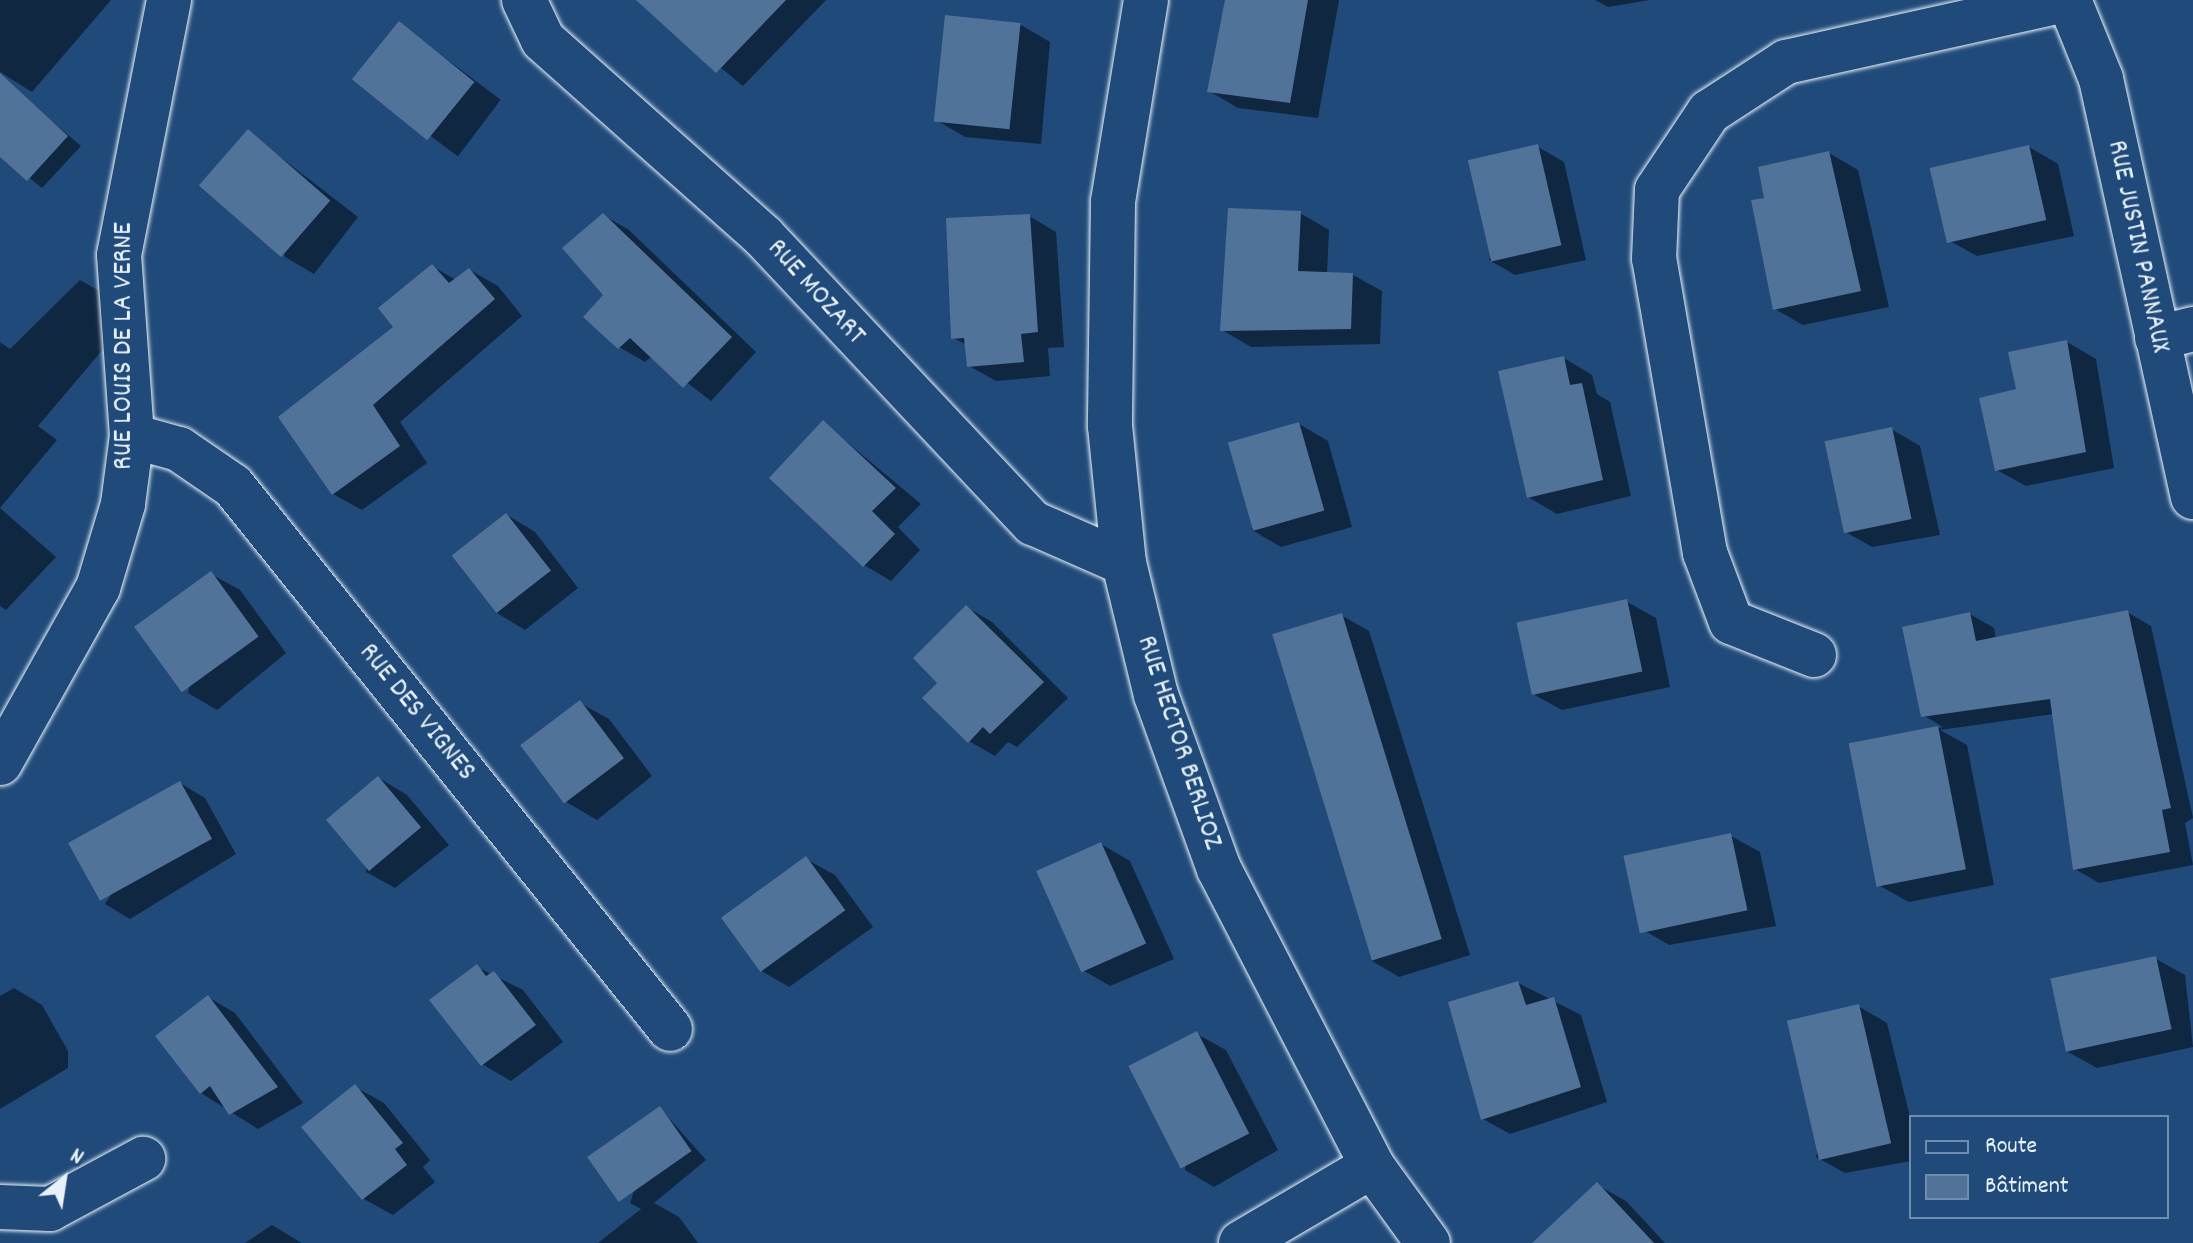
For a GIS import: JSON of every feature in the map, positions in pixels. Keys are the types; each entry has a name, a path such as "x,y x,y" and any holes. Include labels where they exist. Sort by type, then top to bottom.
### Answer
{"street":[{"name":"RUE LOUIS DE LA VERNE","path":"0,763 98,588 123,504 132,436 119,255 169,0"},
{"name":"RUE MOZART","path":"524,0 543,40 764,237 1033,523 1124,563"},
{"name":"RUE HECTOR BERLIOZ","path":"1146,0 1113,202 1110,426 1124,563 1156,695 1219,869 1372,1166 1428,1243"},
{"name":"RUE JUSTIN PANNAUX","path":"2068,0 2101,79 2175,333 2193,497"},
{"path":"1814,655 1731,622 1705,553 1654,259 1657,190 1677,150 1709,112 1786,62 2068,0"},
{"name":"RUE DES VIGNES","path":"132,436 179,449 233,486 670,1029"},
{"path":"0,1207 50,1209 143,1159"},
{"path":"1241,1243 1372,1166"}],"building":[{"path":"636,0 786,0 716,73"},
{"path":"1225,0 1308,0 1290,103 1207,92"},
{"path":"945,15 1021,23 1009,129 934,121"},
{"path":"399,21 474,82 427,140 352,79"},
{"path":"0,73 68,136 27,181 0,157"},
{"path":"248,129 330,201 281,257 199,186"},
{"path":"1538,144 1561,245 1491,262 1468,160"},
{"path":"2029,145 2046,220 1947,243 1930,168"},
{"path":"1829,151 1861,291 1773,310 1751,200 1764,198 1758,167"},
{"path":"1228,208 1301,211 1298,271 1353,273 1351,329 1220,331"},
{"path":"603,213 732,337 683,388 630,338 618,349 583,317 603,295 562,248"},
{"path":"1030,214 1038,332 1021,334 1024,362 967,367 964,338 951,339 946,218"},
{"path":"432,264 449,283 469,268 495,299 373,405 400,446 332,495 278,417 393,327 378,308"},
{"path":"2067,340 2086,452 1995,471 1979,398 2016,389 2008,352"},
{"path":"1564,356 1570,385 1582,383 1603,480 1527,498 1498,371"},
{"path":"823,420 896,488 872,511 895,534 863,567 769,478"},
{"path":"1299,422 1324,510 1253,531 1228,442"},
{"path":"1892,427 1912,519 1844,533 1825,441"},
{"path":"506,513 551,571 497,613 452,555"},
{"path":"211,571 259,637 182,692 134,627"},
{"path":"1627,599 1642,671 1532,695 1516,622"},
{"path":"966,605 1044,682 990,734 983,727 968,743 922,698 937,683 913,658"},
{"path":"2128,610 2171,808 2162,810 2170,852 2073,870 2050,699 1921,717 1902,627 1970,612 1976,641"},
{"path":"1342,613 1442,939 1372,960 1272,634"},
{"path":"580,700 624,758 564,803 520,745"},
{"path":"1938,726 1966,869 1877,887 1849,743"},
{"path":"378,776 421,827 369,871 326,820"},
{"path":"180,781 212,839 100,901 68,843"},
{"path":"1731,833 1747,910 1640,933 1623,856"},
{"path":"1101,842 1146,943 1081,972 1036,871"},
{"path":"806,856 845,910 760,972 721,918"},
{"path":"2156,956 2172,1029 2066,1052 2050,978"},
{"path":"477,964 486,976 494,971 536,1025 481,1066 429,1000"},
{"path":"1518,981 1526,1005 1554,997 1581,1087 1481,1120 1448,1002"},
{"path":"208,995 278,1087 229,1115 210,1086 200,1094 155,1036"},
{"path":"1859,1004 1891,1143 1819,1160 1787,1021"},
{"path":"1197,1031 1249,1133 1181,1168 1128,1066"},
{"path":"355,1084 403,1143 395,1149 407,1165 362,1200 301,1127"},
{"path":"660,1106 692,1151 619,1202 587,1157"},
{"path":"1597,1182 1654,1243 1532,1243"}]}
